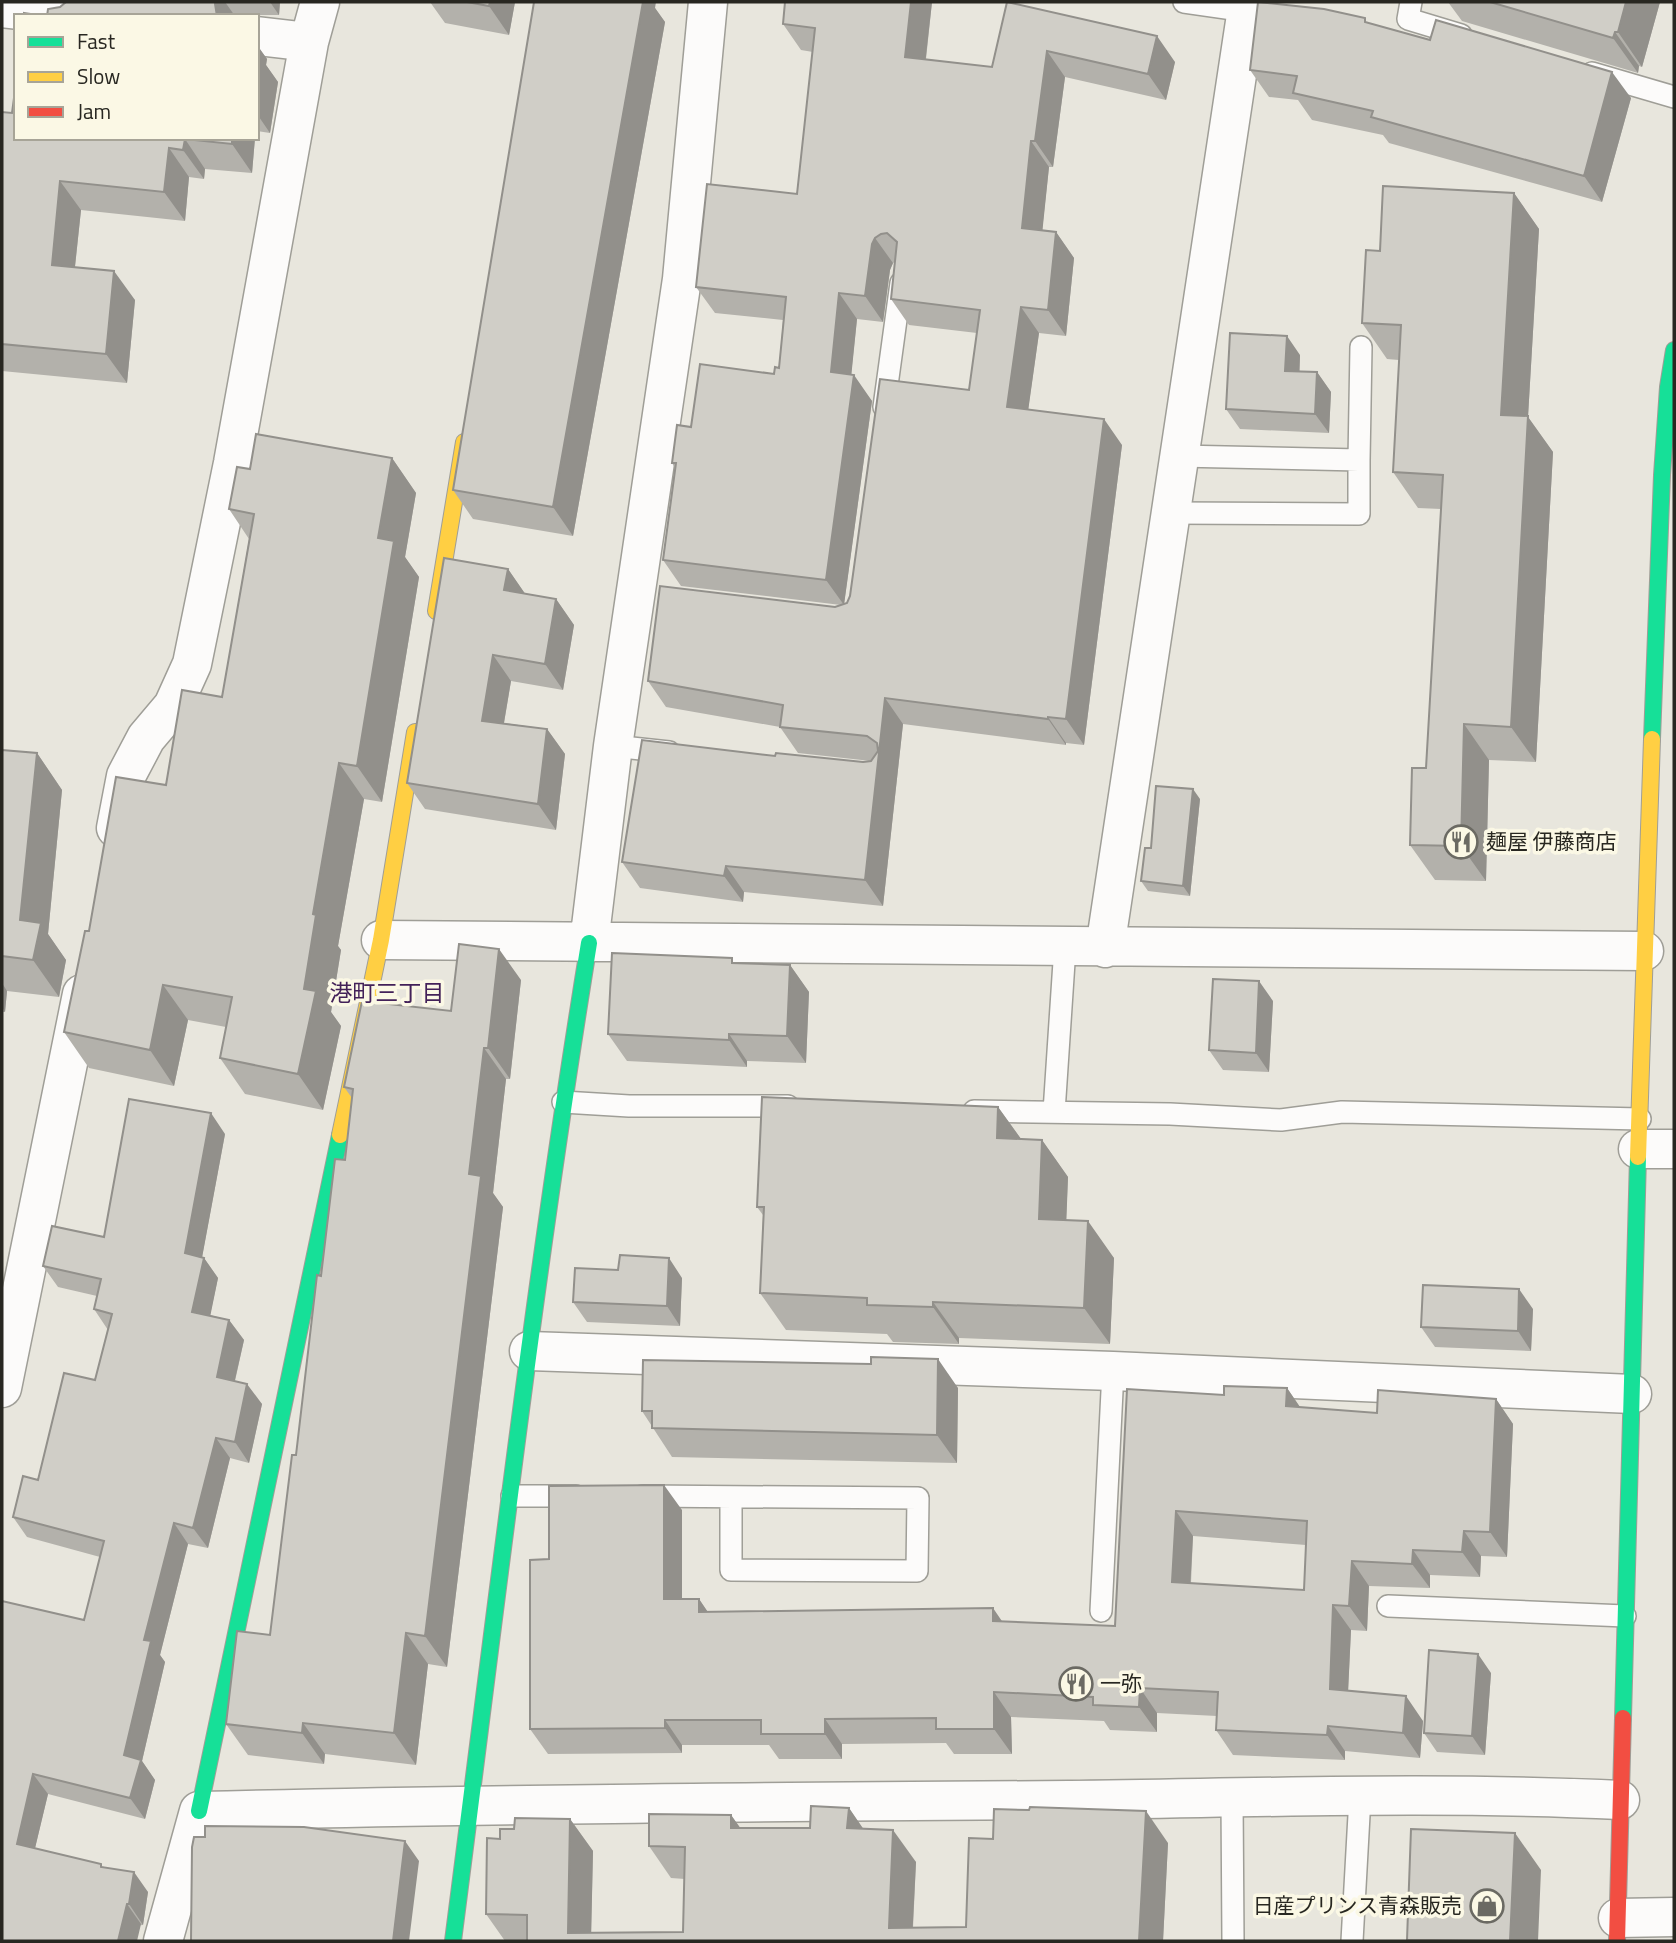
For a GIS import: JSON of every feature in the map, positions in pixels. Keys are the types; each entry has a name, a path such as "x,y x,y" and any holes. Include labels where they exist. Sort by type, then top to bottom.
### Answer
{"street":[{"path":"110,858 126,776 146,738 173,706 192,664 236,449 309,41 320,2"},
{"path":"453,1941 563,1102 589,943 613,746 642,595 682,279 708,2"},
{"path":"1105,948 1247,6"},
{"path":"2,8 54,14"},
{"path":"259,36 309,41"},
{"path":"1672,374 1661,475 1644,951 1651,1139 1632,1394 1617,1930 1674,1917"},
{"path":"434,623 466,429"},
{"path":"163,1941 199,1811 381,940 418,719"},
{"path":"381,940 1644,951"},
{"path":"2,1388 88,966"},
{"path":"529,1351 1114,1371 1632,1394"},
{"path":"199,1811 471,1805 1360,1797 1554,1797 1620,1800"}],"lane":[{"path":"1184,2 1247,6"},
{"path":"1411,2 1408,19 1474,38"},
{"path":"1568,66 1674,97"},
{"path":"881,433 903,272"},
{"path":"1171,513 1359,514 1361,347"},
{"path":"1180,456 1359,460"},
{"path":"613,746 694,755"},
{"path":"1054,1112 1065,947"},
{"path":"563,1102 813,1107"},
{"path":"958,1110 1280,1120 1342,1112 1651,1139"},
{"path":"1101,1611 1114,1371"},
{"path":"512,1496 594,1496"},
{"path":"622,1496 918,1498 917,1571 731,1570 731,1497"},
{"path":"1388,1606 1625,1616"},
{"path":"1352,1941 1360,1797"},
{"path":"1232,1798 1233,1941"}],"building":[{"path":"66,2 216,2 217,14 47,14 48,9 60,7"},
{"path":"467,2 490,2 489,6"},
{"path":"534,2 643,2 553,507 453,490"},
{"path":"785,2 911,2 905,57 992,67 1007,2 1157,36 1148,74 1047,51 1035,141 1031,141 1022,228 1056,232 1048,310 1021,307 1007,407 1104,419 1066,719 885,698 865,880 726,866 724,876 622,862 642,740 775,756 776,753 871,761 878,751 877,743 867,736 780,727 783,705 648,681 660,586 835,607 847,603 880,379 969,390 980,310 891,299 897,242 887,233 881,234 872,244 865,296 839,293 831,372 854,375 826,580 663,560 676,463 672,463 677,425 691,427 700,364 774,374 775,367 779,368 786,297 696,287 707,184 797,194 815,28 783,24"},
{"path":"1258,2 1324,9 1365,18 1365,22 1430,40 1436,20 1612,72 1584,176 1371,117 1373,111 1293,93 1297,76 1250,70"},
{"path":"1490,2 1626,2 1618,32 1615,32 1613,38"},
{"path":"14,98 14,140 185,140 183,150 169,148 164,192 60,181 52,265 114,271 106,354 2,344 2,112 12,113"},
{"path":"194,140 232,140 232,144"},
{"path":"1383,186 1514,193 1501,415 1528,416 1511,727 1464,724 1461,846 1410,845 1412,768 1426,768 1443,475 1393,472 1401,325 1362,323 1366,250 1380,251"},
{"path":"1230,333 1287,336 1285,371 1317,372 1315,414 1226,409"},
{"path":"256,434 392,458 378,538 394,541 357,766 339,763 313,914 316,915 304,989 316,991 298,1074 220,1058 232,997 163,985 150,1050 64,1032 85,931 89,931 116,777 166,785 182,690 222,697 254,514 229,509 237,467 250,469"},
{"path":"444,558 508,569 504,590 556,599 545,664 493,655 482,721 547,729 538,804 407,783"},
{"path":"2,750 37,753 20,920 41,923 33,960 2,956"},
{"path":"1156,786 1193,789 1183,886 1141,881 1145,848 1151,848"},
{"path":"459,944 499,949 488,1048 484,1048 469,1174 481,1176 425,1636 406,1633 394,1733 303,1723 302,1733 226,1724 237,1631 270,1635 292,1455 296,1455 317,1275 321,1276 335,1159 345,1160 353,1089 344,1087 362,1001 451,1011"},
{"path":"612,953 732,958 732,963 790,965 787,1036 729,1034 729,1040 608,1034"},
{"path":"1213,979 1259,981 1256,1053 1209,1050"},
{"path":"762,1097 998,1107 997,1138 1042,1140 1039,1219 1088,1221 1084,1308 933,1302 933,1307 867,1305 867,1298 760,1293 764,1207 757,1207"},
{"path":"129,1099 211,1113 185,1253 204,1258 192,1312 229,1320 217,1377 247,1384 235,1442 216,1438 193,1528 174,1523 144,1640 151,1641 124,1755 141,1760 130,1798 33,1774 17,1844 101,1864 101,1867 134,1872 129,1904 118,1941 2,1941 2,1601 84,1620 104,1541 13,1517 23,1476 38,1480 64,1373 95,1380 112,1314 94,1309 101,1279 43,1266 52,1226 104,1237"},
{"path":"620,1255 669,1258 667,1306 573,1302 575,1268 618,1270"},
{"path":"1423,1285 1519,1289 1518,1331 1421,1327"},
{"path":"871,1357 938,1359 937,1435 652,1428 652,1411 642,1411 643,1360 871,1364"},
{"path":"1224,1386 1287,1388 1286,1406 1377,1413 1378,1390 1496,1399 1490,1532 1464,1531 1462,1552 1413,1550 1412,1564 1352,1561 1349,1606 1333,1605 1330,1689 1406,1696 1403,1733 1328,1726 1327,1735 1216,1730 1218,1692 1140,1688 1139,1707 1093,1705 1093,1697 994,1692 994,1729 936,1729 936,1718 825,1719 825,1734 761,1734 761,1720 665,1720 665,1728 530,1729 530,1560 549,1559 549,1486 664,1485 664,1599 699,1599 699,1612 993,1608 993,1621 1115,1626 1127,1389 1224,1395","holes":["1176,1511 1307,1521 1304,1590 1172,1582"]},
{"path":"1429,1650 1478,1654 1472,1736 1424,1733"},
{"path":"811,1806 849,1808 847,1828 893,1830 889,1928 966,1927 969,1838 993,1839 994,1809 1029,1810 1030,1807 1146,1811 1139,1941 527,1941 527,1915 486,1914 487,1838 500,1839 500,1829 514,1829 515,1818 570,1819 568,1933 683,1932 685,1847 649,1846 649,1814 731,1815 731,1828 810,1828"},
{"path":"205,1826 304,1827 405,1841 393,1941 191,1941 192,1847 194,1837 205,1837"},
{"path":"1411,1829 1515,1833 1510,1941 1407,1940"}],"traffic: fast":[{"path":"1652,739 1662,475 1668,387 1674,350"},
{"path":"453,1941 534,1316 589,943"},
{"path":"199,1811 340,1135"},
{"path":"1623,1718 1638,1157"}],"traffic: slow":[{"path":"436,611 464,442"},
{"path":"340,1135 381,940 415,732"},
{"path":"1638,1157 1652,739"}],"traffic: jam":[{"path":"1617,1941 1623,1718"}],"place":[{"name":"麺屋 伊藤商店","path":"1461,842"},
{"name":"一弥","path":"1076,1684"},
{"name":"日産プリンス青森販売","path":"1487,1906"}],"district":[{"name":"港町三丁目","path":"387,993"}]}
